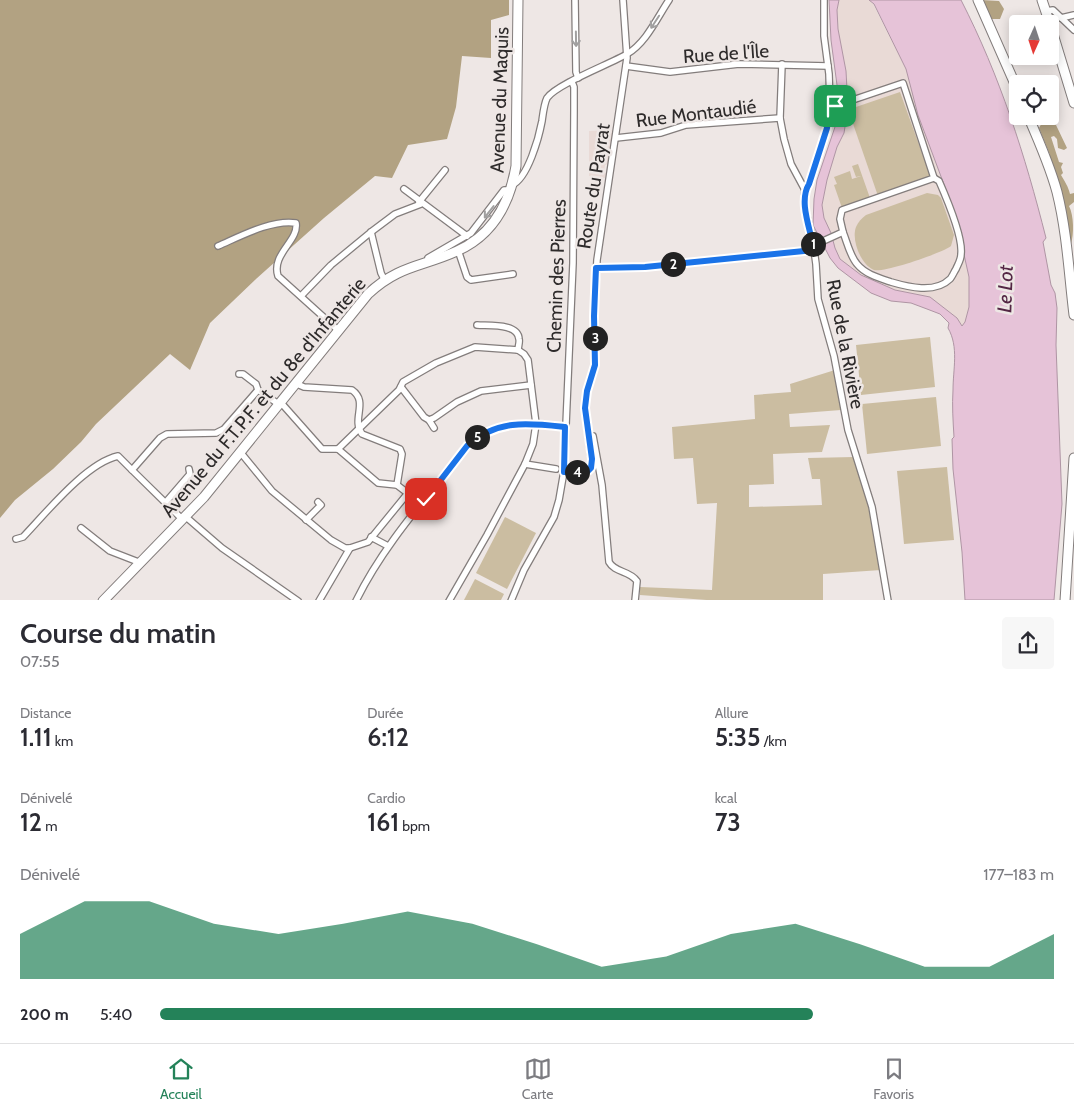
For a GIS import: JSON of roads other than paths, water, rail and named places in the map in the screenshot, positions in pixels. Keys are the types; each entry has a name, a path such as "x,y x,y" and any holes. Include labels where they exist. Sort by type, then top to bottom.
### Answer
{"main road":[{"name":"Avenue du Maquis","path":"384,279 402,270 458,250 473,241 491,225 506,202 512,188 517,142 518,0"},
{"path":"978,0 1011,75"},
{"path":"1042,0 1047,15"},
{"path":"1059,54 1074,103"},
{"path":"1032,125 1044,153 1057,193 1064,228 1074,315"},
{"name":"Avenue du F.T.P.F. et du 8e d'Infanterie","path":"103,600 185,518 241,453 368,294 384,279"},
{"path":"1065,600 1074,458"}],"street":[{"path":"575,0 576,72 578,78"},
{"name":"Route du Payrat","path":"566,472 588,471 592,464 585,408 587,391 595,365 594,316 596,268 626,66 627,54 623,0"},
{"path":"429,260 428,258 471,233 504,190 512,188 520,179 531,160 538,138 546,99 578,78 627,54 640,44 669,0"},
{"path":"805,190 811,178 827,128 831,108 824,36 824,0"},
{"path":"1046,11 1053,10 1074,30"},
{"path":"1061,18 1074,14"},
{"name":"Rue de l'Île","path":"626,66 670,72 739,64 828,66"},
{"name":"Rue de la Rivière","path":"782,64 780,118 784,139 791,164 805,190 804,199 814,250 818,299 834,356 848,430 872,507 888,600"},
{"name":"Chemin des Pierres","path":"566,472 565,427 573,262 574,87 572,82"},
{"path":"831,108 903,82 934,178 939,181 951,211 962,253 950,279 941,284 923,288 910,287 869,274 856,264 848,246 840,219 842,210 934,178"},
{"name":"Rue Montaudié","path":"616,138 661,133 686,126 780,118"},
{"path":"301,296 331,265 395,214 420,203 445,170"},
{"path":"404,190 467,236"},
{"path":"218,246 264,227 288,222 296,224 294,234 282,253 276,270 278,276 339,331"},
{"path":"372,232 384,279"},
{"path":"596,268 645,267 814,250 821,242 844,232"},
{"path":"458,250 467,277 471,280 513,274"},
{"path":"477,324 511,328 520,338 518,350"},
{"path":"338,449 401,387 403,382 436,364 476,347 518,350 524,354 528,360 536,424 533,444 526,464 488,535 448,600"},
{"path":"238,374 243,374 256,384 258,390 283,405 322,449 338,449 378,483 397,486 422,504"},
{"path":"297,384 304,387 352,390 358,394 361,401 358,425 362,434 400,449 402,454 397,486"},
{"path":"429,420 457,402 481,391 531,385"},
{"path":"401,387 434,428"},
{"path":"132,470 160,438 167,434 216,433 224,429 258,390"},
{"path":"586,401 602,485 609,562 613,568 633,575 638,581 635,600"},
{"path":"356,600 365,581 388,546 467,446 477,437 491,429 509,425 536,424 565,427"},
{"path":"241,453 272,491 331,540 345,548 368,542 408,494"},
{"path":"16,539 23,537 71,487 98,465 118,456 165,503 222,548 298,600"},
{"path":"526,464 556,469"},
{"path":"165,503 190,474 189,469"},
{"path":"511,600 524,570 554,517 566,472"},
{"path":"306,520 321,505 318,502"},
{"path":"81,528 110,551 141,563"},
{"path":"371,538 388,546"},
{"path":"319,600 350,548"}],"water":[{"name":"Le Lot","path":"829,0 839,0 837,10 838,29 846,71 848,108 844,133 837,147 822,205 824,218 840,259 861,275 895,290 930,297 957,318 962,326 969,307 969,277 955,214 918,115 906,69 874,4 869,0 961,0 988,58 1009,113 1009,125 1013,125 1029,176 1046,238 1043,242 1057,308 1056,345 1062,504 1054,600 965,600 953,469 952,439 954,437 955,358 948,328 949,323 940,314 927,309 911,303 891,301 871,293 838,268 830,258 813,225 817,180 837,121 837,85 831,40"}]}
